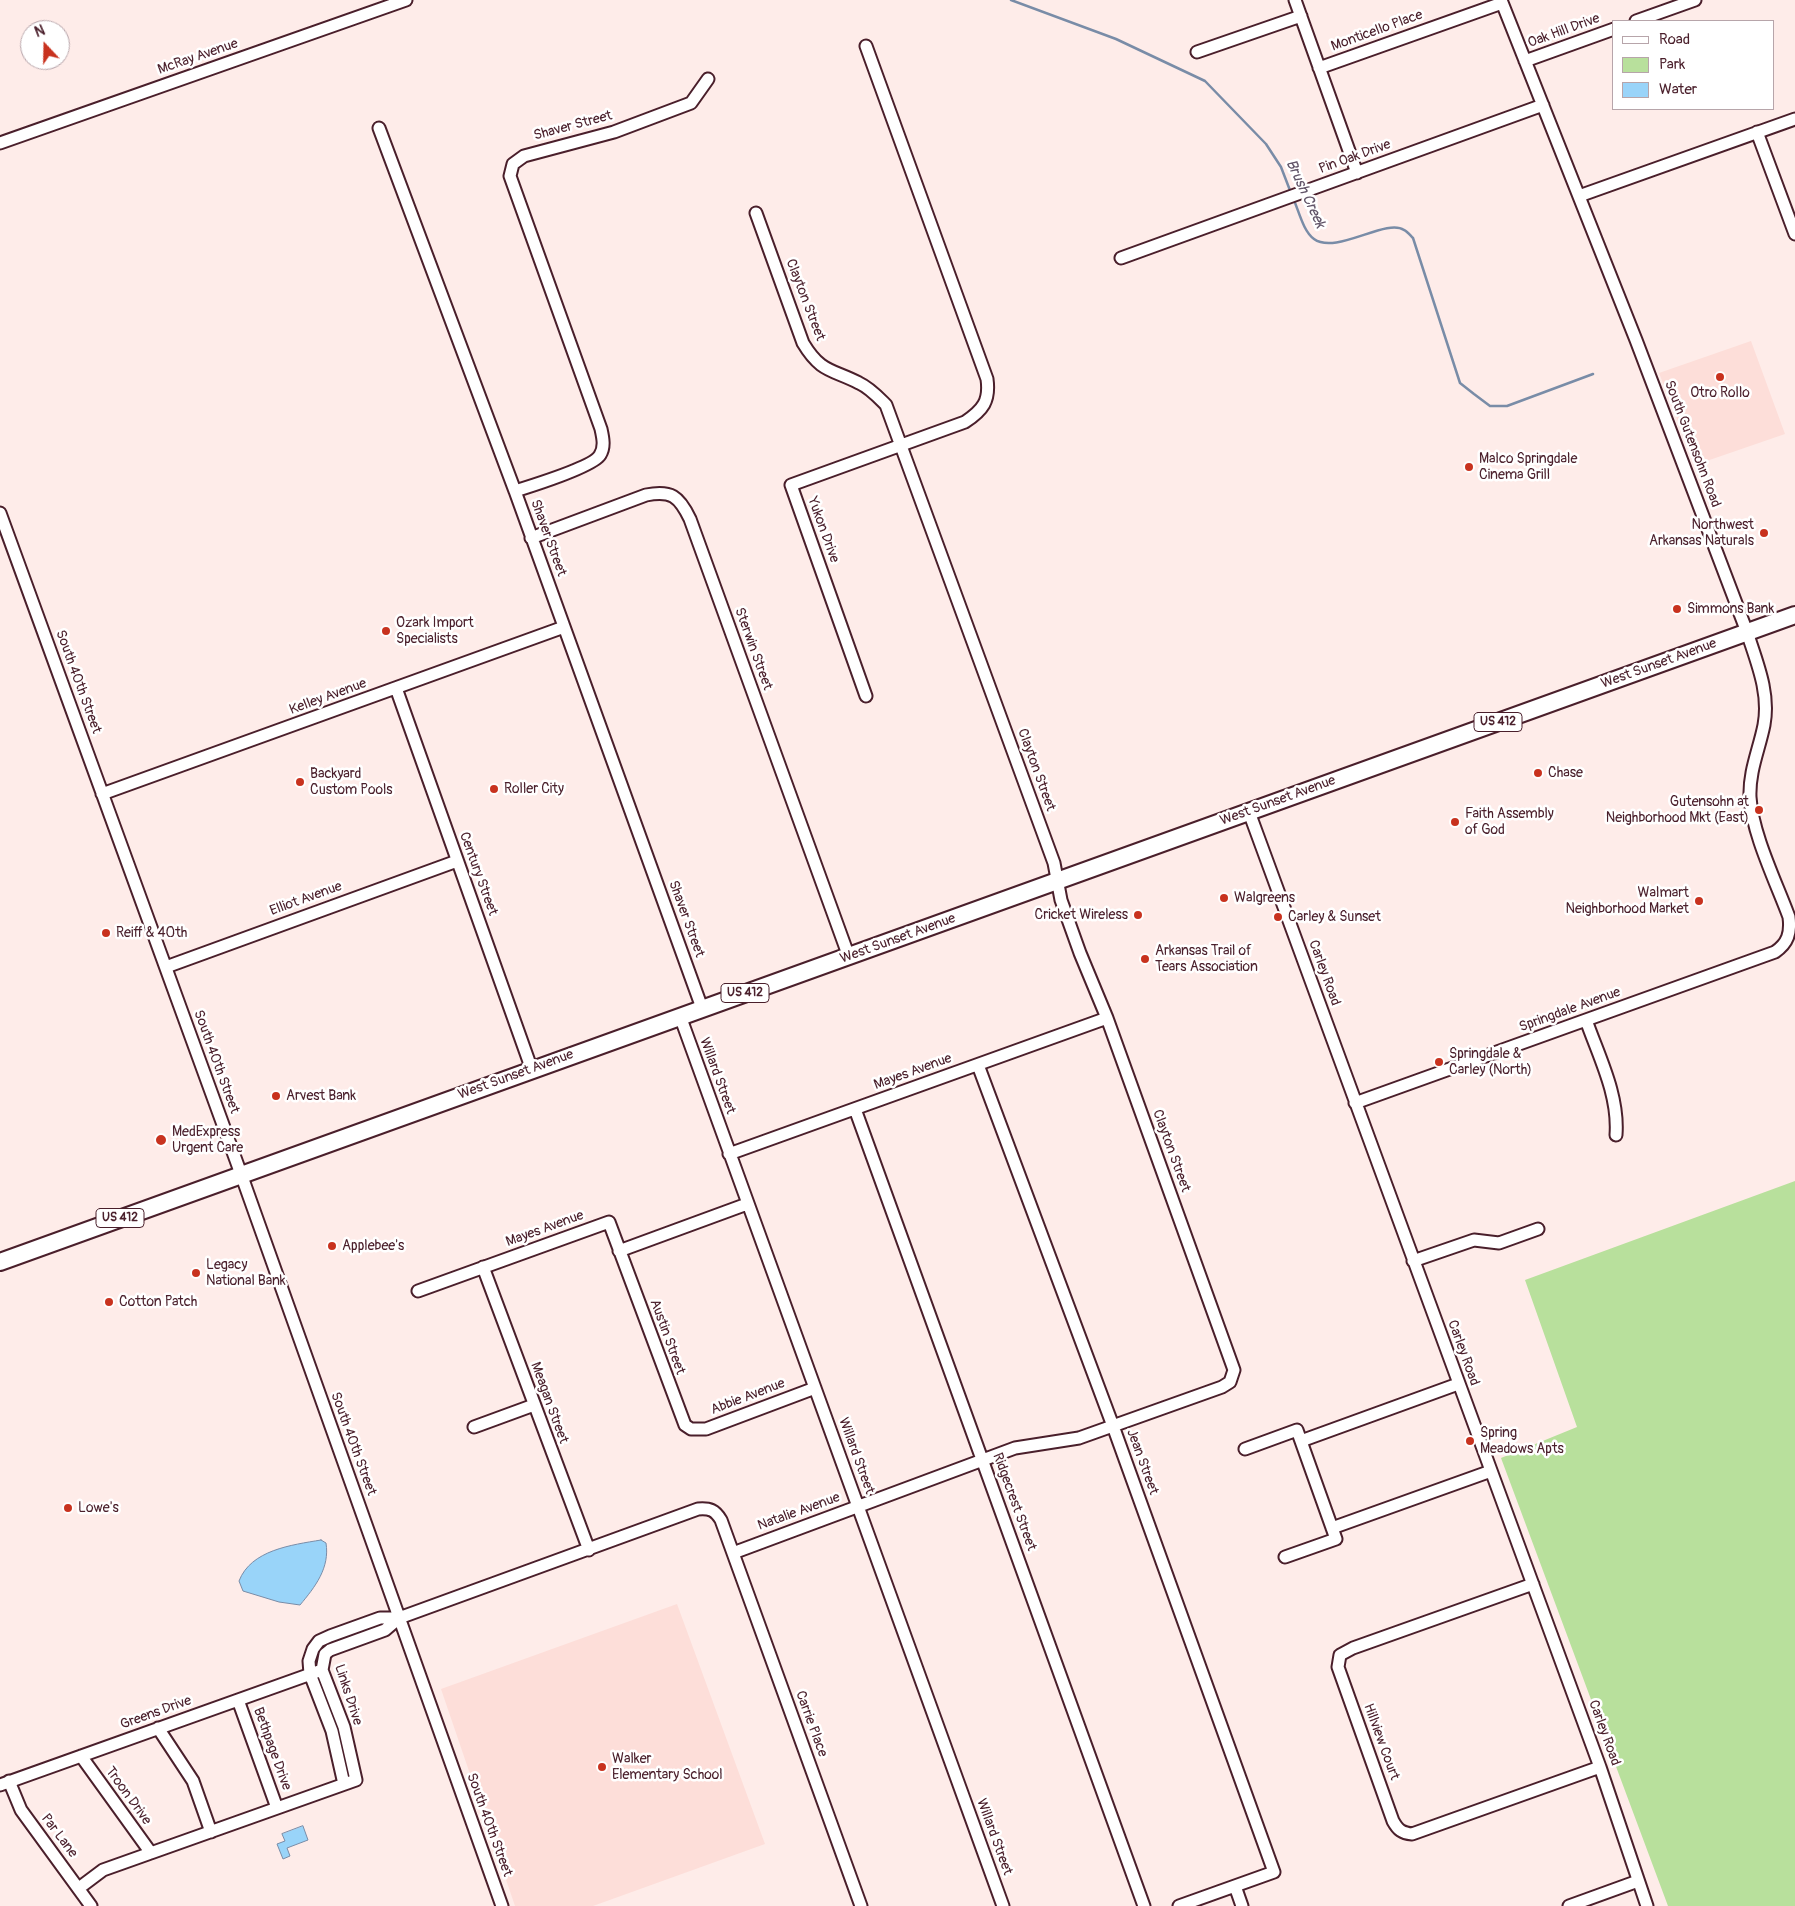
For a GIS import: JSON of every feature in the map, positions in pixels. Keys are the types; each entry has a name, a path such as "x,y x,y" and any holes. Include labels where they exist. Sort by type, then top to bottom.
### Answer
{"highway":[{"name":"West Sunset Avenue","path":"0,1262 1795,615"}],"street":[{"name":"McRay Avenue","path":"0,143 406,0"},
{"path":"1295,0 1357,173"},
{"path":"1639,20 1695,0"},
{"name":"South Gutensohn Road","path":"1501,1 1580,196 1747,632 1766,693 1764,725 1751,779 1751,802 1755,824 1789,917 1791,928 1788,937"},
{"name":"Monticello Place","path":"1319,68 1501,1"},
{"path":"1197,52 1301,16"},
{"name":"Oak Hill Drive","path":"1525,61 1612,30"},
{"path":"866,46 987,379 989,392 986,404 980,413 965,422 902,445"},
{"name":"Shaver Street","path":"702,1008 515,491 588,465 600,456 604,444 602,429 510,176 513,164 524,156 614,132 691,103 708,79"},
{"name":"Pin Oak Drive","path":"1121,258 1543,105"},
{"path":"1580,196 1795,119"},
{"path":"379,128 515,491"},
{"path":"1757,132 1795,234"},
{"name":"Clayton Street","path":"756,213 803,344 810,355 820,365 834,374 859,383 873,392 886,405 1054,863 1062,900 1080,953 1107,1018 1232,1363 1234,1376"},
{"name":"Yukon Drive","path":"866,696 791,485 902,445"},
{"name":"Sterwin Street","path":"532,538 646,495 660,492 672,495 683,504 849,957"},
{"name":"South 40th Street","path":"0,512 5,540 166,966 502,1906"},
{"name":"Kelley Avenue","path":"102,794 564,627"},
{"name":"Century Street","path":"396,688 532,1070"},
{"name":"Carley Road","path":"1249,812 1600,1767 1647,1906"},
{"name":"Elliot Avenue","path":"166,966 457,861"},
{"name":"Springdale Avenue","path":"1355,1103 1775,952 1784,946 1788,937"},
{"name":"Willard Street","path":"680,1016 1003,1906"},
{"name":"Mayes Avenue","path":"729,1154 1107,1018"},
{"path":"1586,1020 1615,1100 1618,1114 1616,1135"},
{"name":"Jean Street","path":"978,1065 1274,1872 1235,1886"},
{"name":"Ridgecrest Street","path":"855,1109 1144,1906"},
{"path":"619,1251 747,1204"},
{"name":"Mayes Avenue","path":"418,1291 608,1222 619,1251"},
{"path":"1413,1261 1474,1240 1499,1243 1538,1230"},
{"name":"Austin Street","path":"619,1251 681,1419 691,1429"},
{"name":"Meagan Street","path":"483,1267 589,1550"},
{"name":"Natalie Avenue","path":"733,1553 1015,1448 1063,1441 1112,1426 1222,1387 1234,1376"},
{"path":"1300,1441 1458,1384"},
{"name":"Abbie Avenue","path":"691,1429 706,1429 814,1388"},
{"path":"474,1427 534,1406"},
{"path":"1245,1450 1297,1430 1336,1539 1285,1557"},
{"path":"1332,1528 1491,1471"},
{"path":"398,1618 698,1509 706,1508 713,1510 721,1520 733,1553"},
{"name":"Carrie Place","path":"733,1553 860,1906"},
{"name":"Hillview Court","path":"1533,1584 1353,1648 1340,1655 1338,1667 1393,1821 1397,1829 1404,1833 1412,1834 1600,1767"},
{"name":"Links Drive","path":"380,1618 398,1618 384,1630 330,1650 325,1654 322,1670 344,1727 356,1780 344,1784 332,1731 310,1674 309,1661 313,1649 330,1636 380,1618"},
{"name":"Greens Drive","path":"4,1783 322,1670"},
{"name":"Bethpage Drive","path":"238,1700 277,1808"},
{"path":"158,1728 193,1781 211,1832"},
{"name":"Troon Drive","path":"81,1756 151,1853"},
{"name":"Par Lane","path":"4,1783 21,1810 92,1906"},
{"path":"79,1888 103,1870 344,1784"},
{"path":"1568,1906 1638,1881"},
{"path":"1179,1906 1235,1886 1242,1906"}],"shaded area":[{"path":"1751,341 1785,434 1695,465 1659,373"},
{"name":"Walker Elementary School","path":"677,1604 765,1844 593,1906 515,1906 441,1689"}],"green space":[{"path":"1795,1181 1795,1906 1668,1906 1501,1458 1577,1427 1525,1280"}],"water":[{"path":"321,1540 326,1543 326,1561 316,1584 300,1605 279,1602 243,1591 239,1581 253,1562 262,1556 285,1547"},
{"path":"303,1826 308,1840 287,1848 290,1856 283,1859 277,1844 285,1841 282,1834"}],"waterway":[{"name":"Brush Creek","path":"1011,0 1116,39 1205,81 1266,144 1281,167 1291,193"},
{"name":"Brush Creek","path":"1293,198 1307,231 1314,239 1323,243 1335,243 1385,229 1396,228 1410,234 1413,238 1460,383 1490,406 1507,406 1593,374"}],"place":[{"name":"Otro Rollo","path":"1720,377"},
{"name":"Malco Springdale Cinema Grill","path":"1469,467"},
{"name":"Northwest Arkansas Naturals","path":"1764,533"},
{"name":"Simmons Bank","path":"1677,609"},
{"name":"Ozark Import Specialists","path":"386,631"},
{"name":"Chase","path":"1538,773"},
{"name":"Backyard Custom Pools","path":"300,782"},
{"name":"Roller City","path":"494,789"},
{"name":"Gutensohn at Neighborhood Mkt (East)","path":"1759,810"},
{"name":"Faith Assembly of God","path":"1455,822"},
{"name":"Walgreens","path":"1224,898"},
{"name":"Walmart Neighborhood Market","path":"1699,901"},
{"name":"Cricket Wireless","path":"1138,915"},
{"name":"Carley & Sunset","path":"1278,917"},
{"name":"Reiff & 40th","path":"106,933"},
{"name":"Arkansas Trail of Tears Association","path":"1145,959"},
{"name":"Springdale & Carley (North)","path":"1439,1062"},
{"name":"Arvest Bank","path":"276,1096"},
{"name":"MedExpress Urgent Care","path":"161,1140"},
{"name":"Applebee's","path":"332,1246"},
{"name":"Legacy National Bank","path":"196,1273"},
{"name":"Cotton Patch","path":"109,1302"},
{"name":"Spring Meadows Apts","path":"1470,1441"},
{"name":"Lowe's","path":"68,1508"},
{"name":"Walker Elementary School","path":"602,1767"}]}
